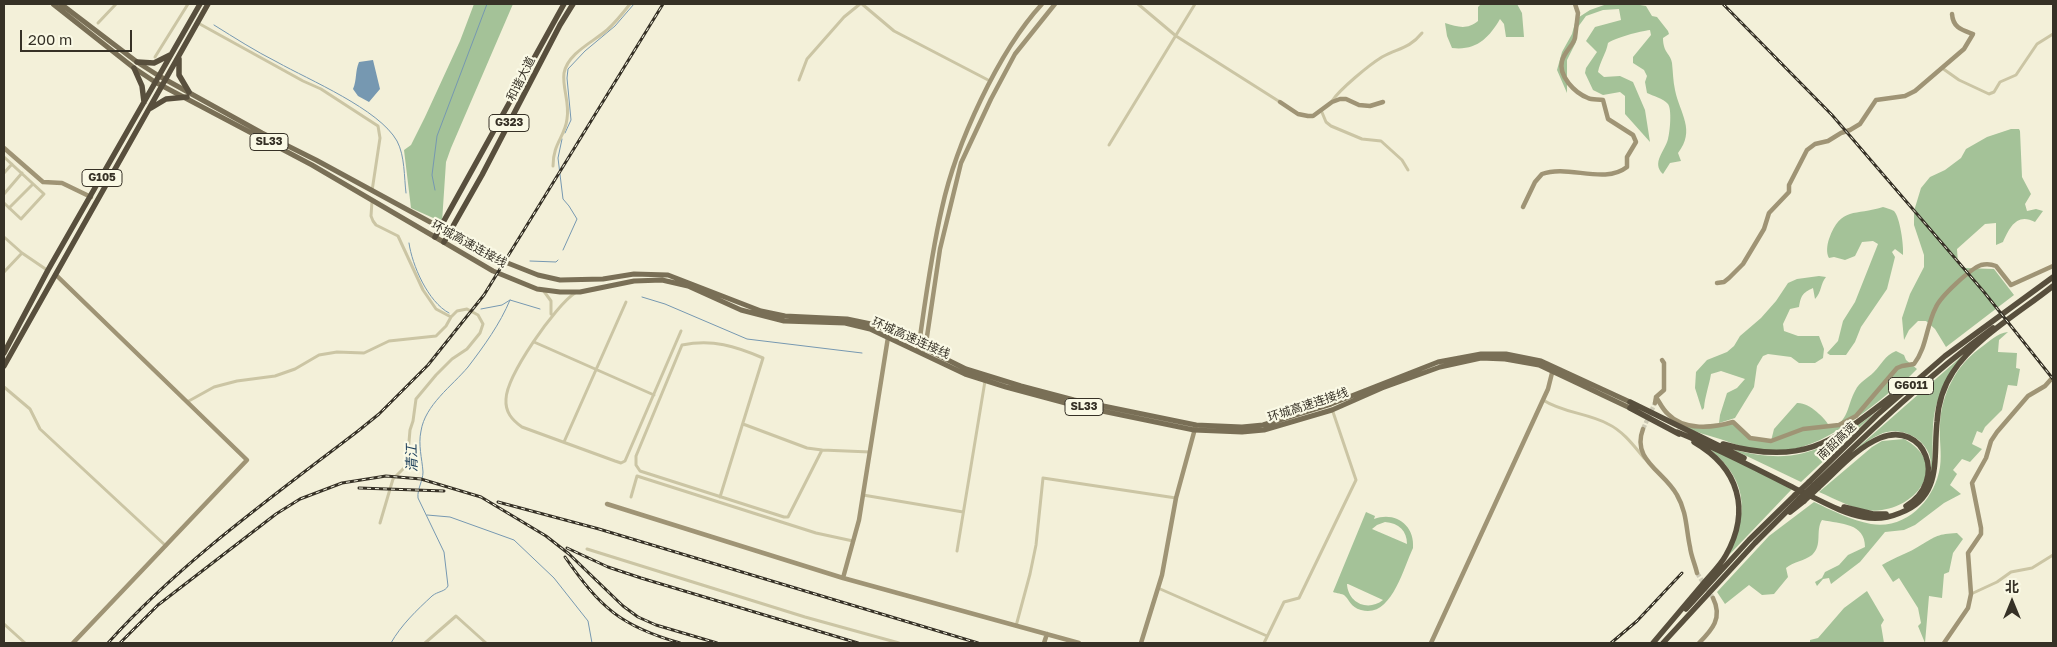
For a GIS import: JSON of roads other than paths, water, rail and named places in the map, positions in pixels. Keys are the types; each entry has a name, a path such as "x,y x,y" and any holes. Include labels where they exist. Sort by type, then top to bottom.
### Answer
{"highway":[{"name":"G105","path":"4,353 48,270 92,197 200,4"},
{"name":"G105","path":"4,366 208,4"},
{"name":"和谐大道","path":"435,237 564,4"},
{"name":"和谐大道","path":"444,242 573,4"},
{"path":"144,104 142,86 135,65 154,63 171,54"},
{"path":"150,109 166,99 188,95 179,75 179,56"},
{"name":"南韶高速","path":"1663,643 1755,543 1881,420 1959,352 2023,305 2053,276"},
{"path":"1677,432 1704,443 1843,510 1876,519 1891,517 1918,504 1932,480 1937,459 1937,423 1940,403 1946,384 1953,371 1964,356 2023,305 2053,285"},
{"name":"南韶高速","path":"1814,485 1877,416 1945,356 2023,305"},
{"path":"1702,438 1754,452 1794,452 1811,448 1840,434 1945,356"},
{"path":"1630,405 1711,453 1728,471 1739,502 1739,515 1734,539 1725,557 1654,643"},
{"path":"1630,405 1702,438 1825,499 1845,508 1873,514 1887,514 1901,510 1911,504 1921,494 1929,476 1929,466 1924,450 1915,441 1903,435 1881,437 1856,452 1814,485 1800,498"},
{"name":"南韶高速","path":"1654,643 1749,540 1800,498"}],"main road":[{"path":"52,4 135,65"},
{"path":"61,4 135,65"},
{"name":"环城高速连接线","path":"135,65 159,76 188,95 312,164 493,271 540,289 576,292 634,281 662,280 688,286 728,305 760,315 784,320 845,323 889,334"},
{"name":"环城高速连接线","path":"135,65 155,82 188,95 316,160 500,260 538,275 560,280 603,279 634,274 668,275 761,311 785,316 847,319 889,334 986,378 1074,400 1195,427 1263,425 1332,407 1438,362 1481,354 1506,354 1526,357 1554,368 1630,405"}],"street":[{"path":"98,23 116,4"},
{"path":"155,57 188,4"},
{"path":"554,166 556,144 565,128 568,117 564,73 567,65 581,50 608,29 630,4"},
{"path":"799,80 807,59 844,17 861,4 894,31 991,81"},
{"path":"919,348 942,206 957,156 991,81 1008,49 1042,4"},
{"path":"925,351 940,249 961,163 1014,54 1055,4"},
{"path":"1138,4 1176,36 1304,116 1313,116 1332,102 1339,93 1383,56 1412,44 1422,33"},
{"path":"1109,145 1195,4"},
{"path":"1523,207 1535,182 1542,174 1575,172 1616,174 1627,167 1627,157 1636,142 1634,135 1608,119 1603,100 1583,95 1573,88 1563,74 1561,63 1566,51 1575,38 1578,13 1575,4"},
{"path":"1718,283 1724,282 1743,264 1764,229 1769,213 1789,192 1789,185 1807,150 1815,144 1828,141 1860,124 1876,100 1910,94 1964,49 1973,34 1956,27 1952,20 1952,14"},
{"path":"197,22 320,89 378,126 380,138 372,192"},
{"path":"1941,68 1963,83 1974,86 1983,93 1989,94 1994,92 2000,82 2016,75 2038,44 2053,34"},
{"path":"1332,102 1346,99 1359,105 1370,106 1383,102"},
{"path":"1321,110 1326,122 1331,126 1362,140 1382,141 1402,160 1408,170"},
{"path":"4,148 43,182 62,183 92,197"},
{"path":"4,157 44,194 21,219 4,204"},
{"path":"4,173 12,164"},
{"path":"4,194 22,172"},
{"path":"9,208 33,184"},
{"path":"372,201 371,216 373,221 376,225 398,236 423,290 436,308 451,317"},
{"path":"5,240 48,270"},
{"path":"4,272 22,253"},
{"path":"1662,360 1664,363 1664,390 1656,400 1666,413 1677,421 1691,425 1713,427 1735,422 1750,438 1771,441 1803,429 1838,425 1856,416 1898,368 1914,364 1923,351 1927,330 1936,306 1944,295 1973,270 1981,265 1996,266 2011,285 2053,266"},
{"path":"56,275 247,460 73,643"},
{"path":"540,289 550,298 552,305 549,319"},
{"path":"576,292 549,319 507,391 506,399 512,420 522,427 614,461 621,463 625,461 681,331"},
{"path":"564,442 626,302"},
{"path":"187,403 214,387 237,381 275,376 295,369 319,355 338,352 364,353 389,341 436,336 457,311 467,309 481,318 482,328 467,349 441,370 416,399 410,430 407,465 393,479 380,523"},
{"path":"843,578 863,495 889,334"},
{"path":"720,496 763,358 739,348 709,341 682,345 636,456 636,465 640,471 720,496 788,517 822,450"},
{"path":"534,342 654,395"},
{"path":"1431,643 1548,389 1554,368"},
{"path":"1944,643 1962,619 1968,608 1971,594 1968,553 1980,534 1981,528 1972,483 1986,458 1990,441 2028,396 2045,386 2053,377"},
{"path":"957,551 986,378"},
{"path":"4,387 30,409 40,429 166,546"},
{"path":"1543,400 1562,409 1610,425 1628,440 1646,461 1668,481 1681,504 1687,522 1690,546 1697,573"},
{"path":"1264,643 1284,602 1299,598 1356,480 1332,407"},
{"path":"743,424 807,448 870,452"},
{"path":"1142,643 1158,588 1176,498 1195,427"},
{"path":"1643,429 1639,441 1646,461"},
{"path":"631,497 637,476 816,533 853,541"},
{"path":"1016,626 1032,564 1043,478 1176,498"},
{"path":"863,495 964,512"},
{"path":"607,504 843,578 1079,643"},
{"path":"588,549 805,617 899,643"},
{"path":"1971,594 1997,582 2011,572 2032,568 2053,555"},
{"path":"1158,588 1267,636"},
{"path":"1698,643 1711,631 1717,619 1717,608 1713,598"},
{"path":"425,643 456,616 486,643"},
{"path":"4,624 25,643"},
{"path":"1044,643 1046,634"}],"water":[{"path":"373,60 380,89 369,102 358,96 353,89 359,62"}],"waterway":[{"path":"435,190 432,175 437,136 487,4"},
{"path":"565,133 571,120 567,78 568,69 585,51 615,26 634,4"},
{"path":"214,25 261,53 342,96 360,107 388,129 400,147 406,193"},
{"path":"562,139 558,158 563,199 577,219 563,250"},
{"path":"409,243 417,272 422,282 434,301 449,313"},
{"path":"530,261 556,262 558,260"},
{"path":"642,297 665,304 747,339 862,353"},
{"name":"清江","path":"481,309 502,305 510,300 540,309"},
{"name":"清江","path":"391,643 415,612 432,596 448,586 444,552 418,498 423,472 420,441 424,422 433,404 468,367 480,351 497,326 510,300"},
{"path":"427,515 450,517 514,540 554,578 588,621 592,643"}],"tunnel":[{"path":"1643,429 1655,403"},
{"path":"1697,573 1713,598"}],"railway":[{"path":"108,643 136,613 228,531 379,414 428,365 484,295 663,4"},
{"path":"1723,4 1832,115 1984,292 2053,379"},
{"path":"120,643 158,605 276,514 300,499 342,483 386,476 421,479 481,497 546,536 569,554 623,606 638,617 656,625 717,643"},
{"path":"359,488 444,491"},
{"path":"498,502 599,529 978,643"},
{"path":"567,548 608,567 641,578 858,643"},
{"path":"565,557 601,602 626,622 680,643"},
{"path":"1611,643 1637,621 1682,573"}]}
